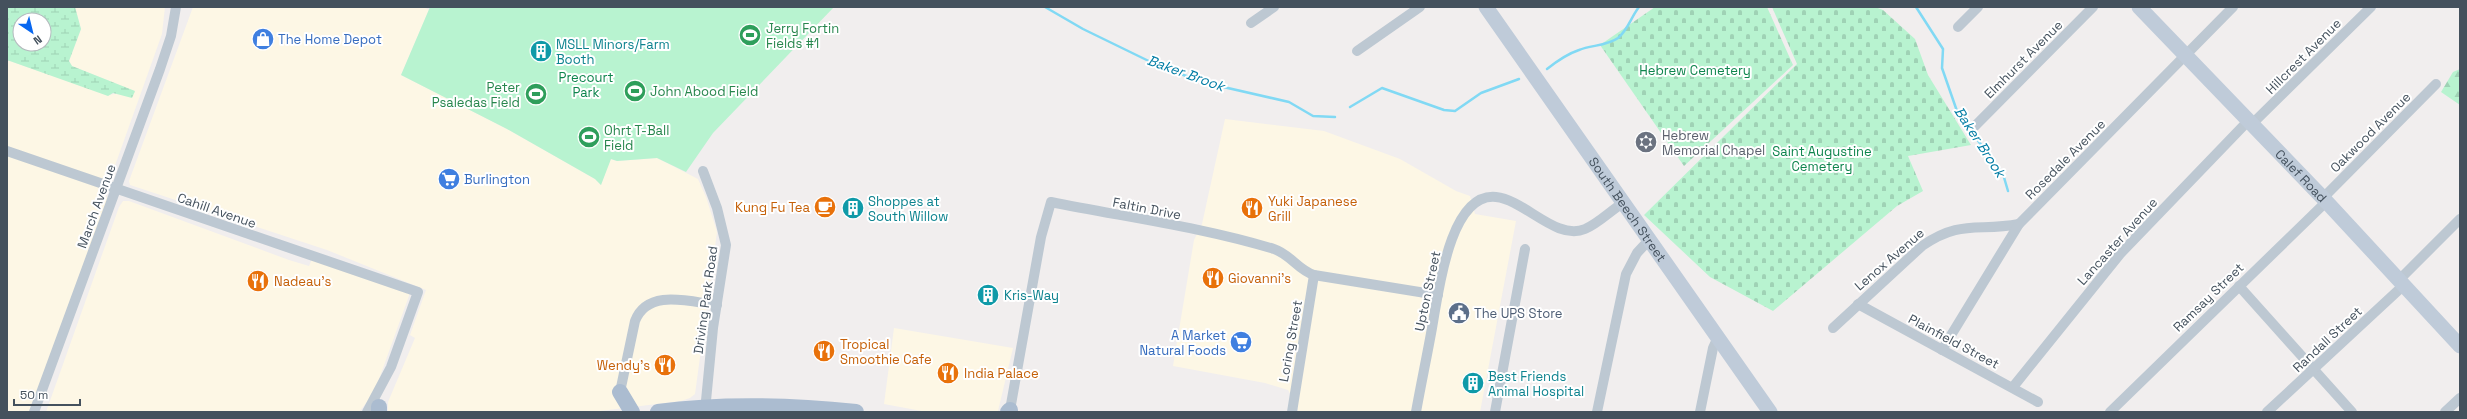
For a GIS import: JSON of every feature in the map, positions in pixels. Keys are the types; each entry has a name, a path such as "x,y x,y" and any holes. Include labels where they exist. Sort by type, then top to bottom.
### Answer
{"main road":[{"path":"616,412 620,392"},
{"path":"620,392 632,412"},
{"path":"658,412 761,405 856,412"}],"street":[{"name":"March Avenue","path":"34,412 169,43 176,7"},
{"path":"1251,23 1274,7"},
{"path":"1357,51 1420,7"},
{"name":"South Beech Street","path":"1486,7 1770,412"},
{"path":"1958,27 1978,7"},
{"name":"Elmhurst Avenue","path":"1972,129 2093,7"},
{"name":"Calef Road","path":"2139,7 2324,200 2460,346"},
{"name":"Rosedale Avenue","path":"1942,350 2019,224 2233,7"},
{"name":"Hillcrest Avenue","path":"2250,122 2371,7"},
{"name":"Oakwood Avenue","path":"2324,200 2436,84"},
{"name":"Lancaster Avenue","path":"2013,387 2120,254 2250,122"},
{"name":"Cahill Avenue","path":"7,151 418,292 376,411"},
{"name":"Driving Park Road","path":"703,171 726,236 726,253 717,305 705,409"},
{"name":"Upton Street","path":"1416,412 1442,269 1449,247 1462,218 1476,202 1492,197 1505,199 1560,229 1573,231 1585,229 1623,203"},
{"name":"Ramsay Street","path":"2110,412 2324,200"},
{"name":"Faltin Drive","path":"1009,411 1041,237 1052,202 1208,233 1276,249 1307,273 1314,275 1438,295"},
{"name":"Randall Street","path":"2267,412 2313,370 2401,282 2460,219"},
{"name":"Lenox Avenue","path":"1833,328 1922,246 1937,236 1956,228 2019,224"},
{"path":"1597,412 1626,274 1637,253 1649,240"},
{"path":"1495,412 1525,249"},
{"name":"Loring Street","path":"1292,412 1314,275"},
{"path":"2238,286 2352,412"},
{"path":"620,392 635,321 638,312 645,305 664,300 717,305"},
{"name":"Plainfield Street","path":"1858,304 2013,387 2038,402"},
{"path":"1700,412 1713,348 1718,337"},
{"path":"2445,412 2460,398"}],"shaded area":[{"path":"75,7 165,7 162,34 112,174 103,190 111,205 34,412 7,412 7,60 108,95 134,91 72,66 69,61 81,29"},
{"path":"193,7 424,7 429,10 401,75 507,129 595,179 601,185 610,159 617,161 657,158 698,179 706,197 717,232 695,394 690,398 681,401 592,412 388,412 388,402 415,338 410,335 426,290 327,250 130,185 129,181"},
{"path":"1225,119 1324,131 1400,159 1456,191 1470,196 1475,214 1516,221 1480,412 1298,412 1297,405 1288,390 1265,383 1173,366 1194,240 1202,224"},
{"path":"123,201 129,201 289,260 309,266 312,259 410,293 374,393 359,412 46,412 119,207"},
{"path":"894,328 1013,348 998,411 927,412 884,404"}],"green space":[{"path":"7,7 75,7 81,29 69,61 72,66 135,91 132,98 113,93 108,96 7,60"},
{"name":"Precourt Park","path":"430,7 834,7 713,133 686,172 657,158 617,161 611,159 601,185 595,179 507,129 401,75"},
{"name":"Hebrew Cemetery","path":"1655,7 1767,7 1793,65 1684,166 1600,45"},
{"name":"Saint Augustine Cemetery","path":"1772,7 1875,7 1883,10 1915,39 1928,75 1971,145 1908,156 1923,191 1897,206 1773,311 1710,277 1644,215 1797,64"},
{"path":"2460,69 2460,105 2441,92 2453,72"}],"waterway":[{"name":"Baker Brook","path":"1045,7 1083,29 1161,67 1206,83 1289,102 1313,116 1335,117"},
{"name":"Baker Brook","path":"1547,69 1562,58 1584,48 1614,41 1624,31 1639,7"},
{"name":"Baker Brook","path":"1916,7 1943,49 1942,68 1958,114 2003,174 2008,191"},
{"name":"Baker Brook","path":"1350,107 1382,88 1444,110 1455,111 1481,93 1519,79"}],"place":[{"name":"Jerry Fortin Fields #1","path":"750,35"},
{"name":"The Home Depot","path":"263,39"},
{"name":"MSLL Minors/Farm Booth","path":"541,51"},
{"name":"John Abood Field","path":"635,91"},
{"name":"Peter Psaledas Field","path":"536,94"},
{"name":"Ohrt T-Ball Field","path":"589,137"},
{"name":"Hebrew Memorial Chapel","path":"1646,142"},
{"name":"Burlington","path":"449,179"},
{"name":"Kung Fu Tea","path":"825,207"},
{"name":"Shoppes at South Willow","path":"853,208"},
{"name":"Yuki Japanese Grill","path":"1252,208"},
{"name":"Giovanni's","path":"1213,278"},
{"name":"Nadeau's","path":"258,281"},
{"name":"Kris-Way","path":"988,295"},
{"name":"The UPS Store","path":"1459,313"},
{"name":"A Market Natural Foods","path":"1241,342"},
{"name":"Tropical Smoothie Cafe","path":"824,351"},
{"name":"Wendy's","path":"665,365"},
{"name":"India Palace","path":"948,373"},
{"name":"Best Friends Animal Hospital","path":"1473,383"}]}
